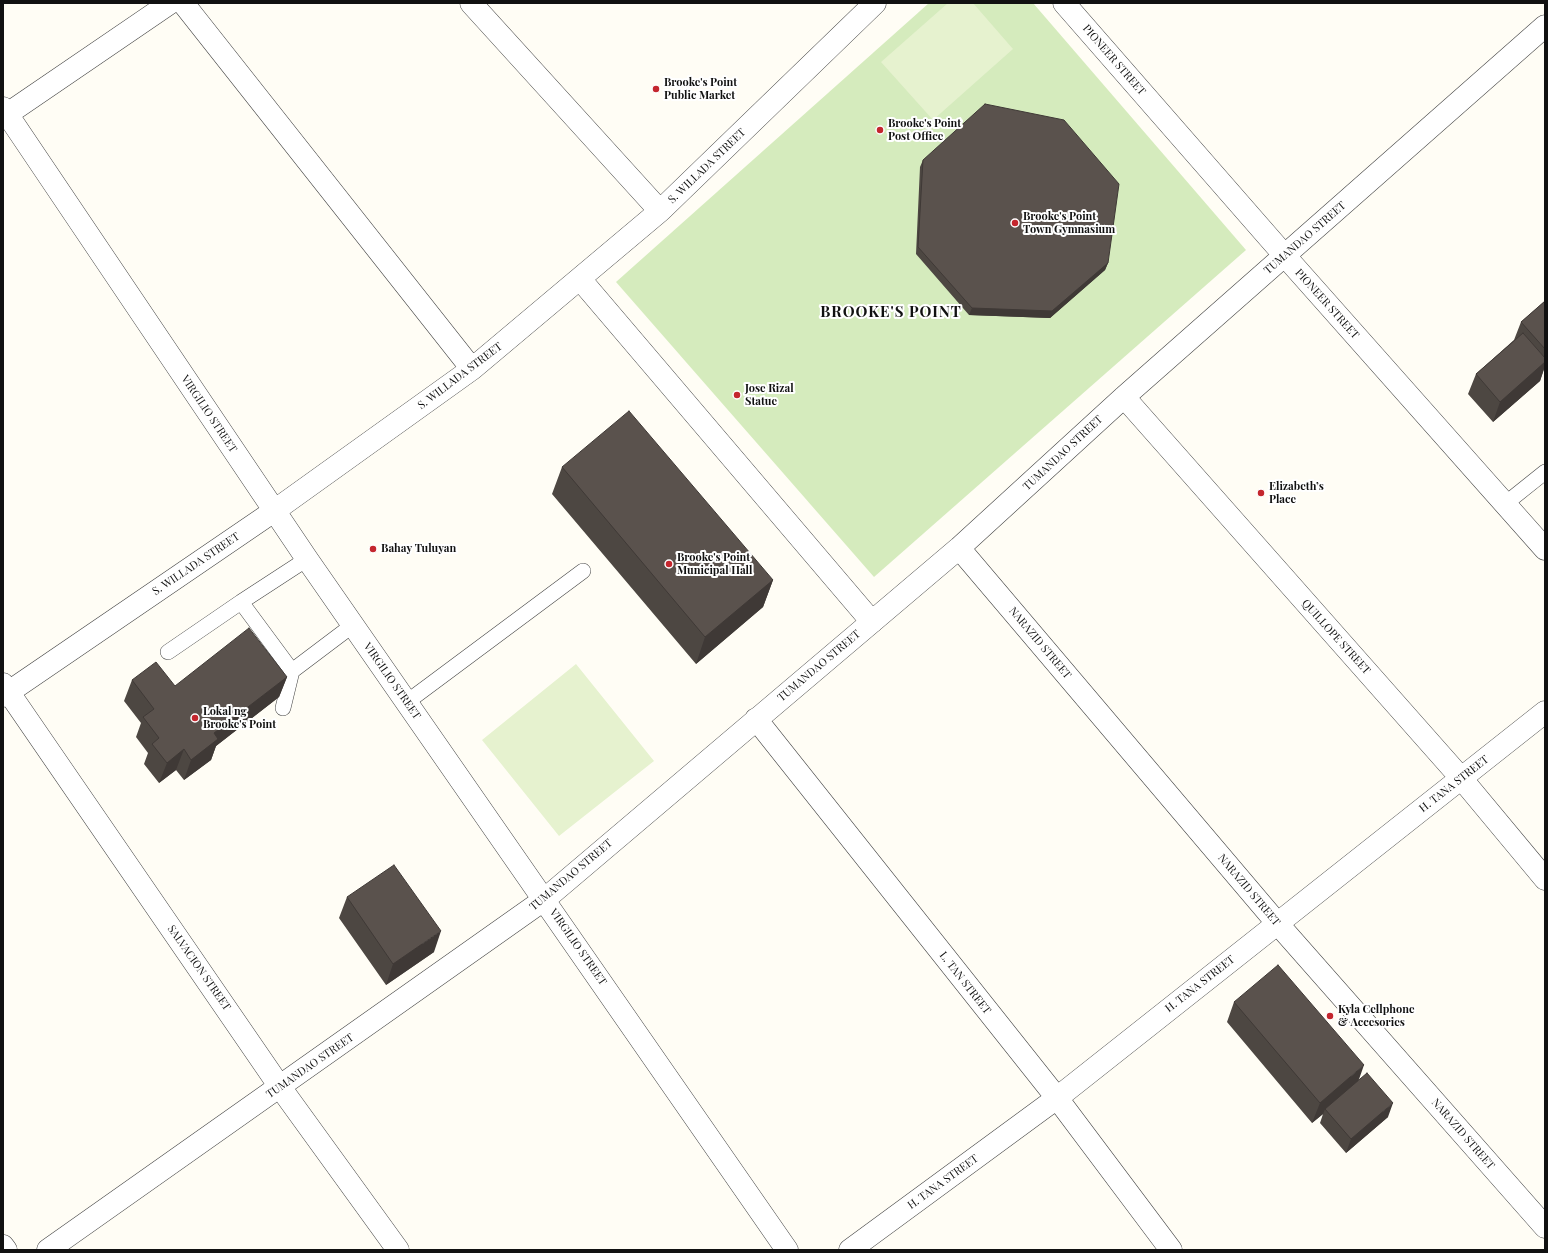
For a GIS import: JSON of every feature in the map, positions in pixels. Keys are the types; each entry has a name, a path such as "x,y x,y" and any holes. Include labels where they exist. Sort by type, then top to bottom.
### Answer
{"street":[{"path":"4,113 170,3"},
{"path":"183,3 472,369"},
{"path":"471,3 660,211"},
{"name":"S. WILLADA STREET","path":"5,691 274,511 472,369 580,280 660,211 875,3"},
{"name":"PIONEER STREET","path":"1064,3 1285,256 1545,549"},
{"name":"TUMANDAO STREET","path":"48,1250 545,899 960,548 1124,397 1545,26"},
{"name":"VIRGILIO STREET","path":"4,113 274,511 545,899 787,1250"},
{"path":"580,280 872,622"},
{"name":"QUILLOPE STREET","path":"1124,397 1461,778 1545,879"},
{"name":"NARAZID STREET","path":"960,548 1277,923 1545,1227"},
{"name":"SALVACION STREET","path":"5,691 280,1087 398,1250"},
{"name":"H. TANA STREET","path":"850,1250 1057,1098 1545,712"},
{"name":"L. TAN STREET","path":"756,719 1057,1098 1171,1250"},
{"path":"3,1246 6,1250"}],"lane":[{"path":"1505,504 1545,472"},
{"path":"168,652 307,558"},
{"path":"407,702 583,571"},
{"path":"241,602 292,671"},
{"path":"283,708 292,671 353,625"}],"green space":[{"path":"929,3 1033,3 1246,250 874,577 616,282"},
{"path":"948,3 973,3 1013,49 933,120 881,62"},
{"path":"576,664 654,761 559,836 482,740"}],"building":[{"name":"Brooke's Point Town Gymnasium","path":"985,104 1064,120 1119,184 1108,263 1052,311 972,308 918,247 923,160"},
{"path":"1545,301 1545,349 1521,322"},
{"path":"1523,333 1545,358 1545,362 1500,402 1476,374"},
{"name":"Brooke's Point Municipal Hall","path":"629,411 773,580 705,637 562,467"},
{"name":"Lokal ng Brooke's Point","path":"249,628 287,677 214,733 218,739 191,760 184,749 167,763 152,744 159,738 143,717 154,709 132,680 156,662 175,686"},
{"path":"394,865 441,931 393,964 347,897"},
{"path":"1278,965 1364,1065 1320,1103 1234,1002"},
{"path":"1367,1073 1393,1103 1351,1139 1325,1109"}],"place":[{"name":"Brooke's Point Public Market","path":"656,89"},
{"name":"Brooke's Point Post Office","path":"880,130"},
{"name":"Brooke's Point Town Gymnasium","path":"1015,223"},
{"name":"Jose Rizal Statue","path":"737,395"},
{"name":"Elizabeth’s Place","path":"1261,493"},
{"name":"Bahay Tuluyan","path":"373,549"},
{"name":"Brooke's Point Municipal Hall","path":"669,564"},
{"name":"Lokal ng Brooke's Point","path":"195,718"},
{"name":"Kyla Cellphone & Accesories","path":"1330,1016"}],"district":[{"name":"BROOKE'S POINT","path":"891,312"}]}
